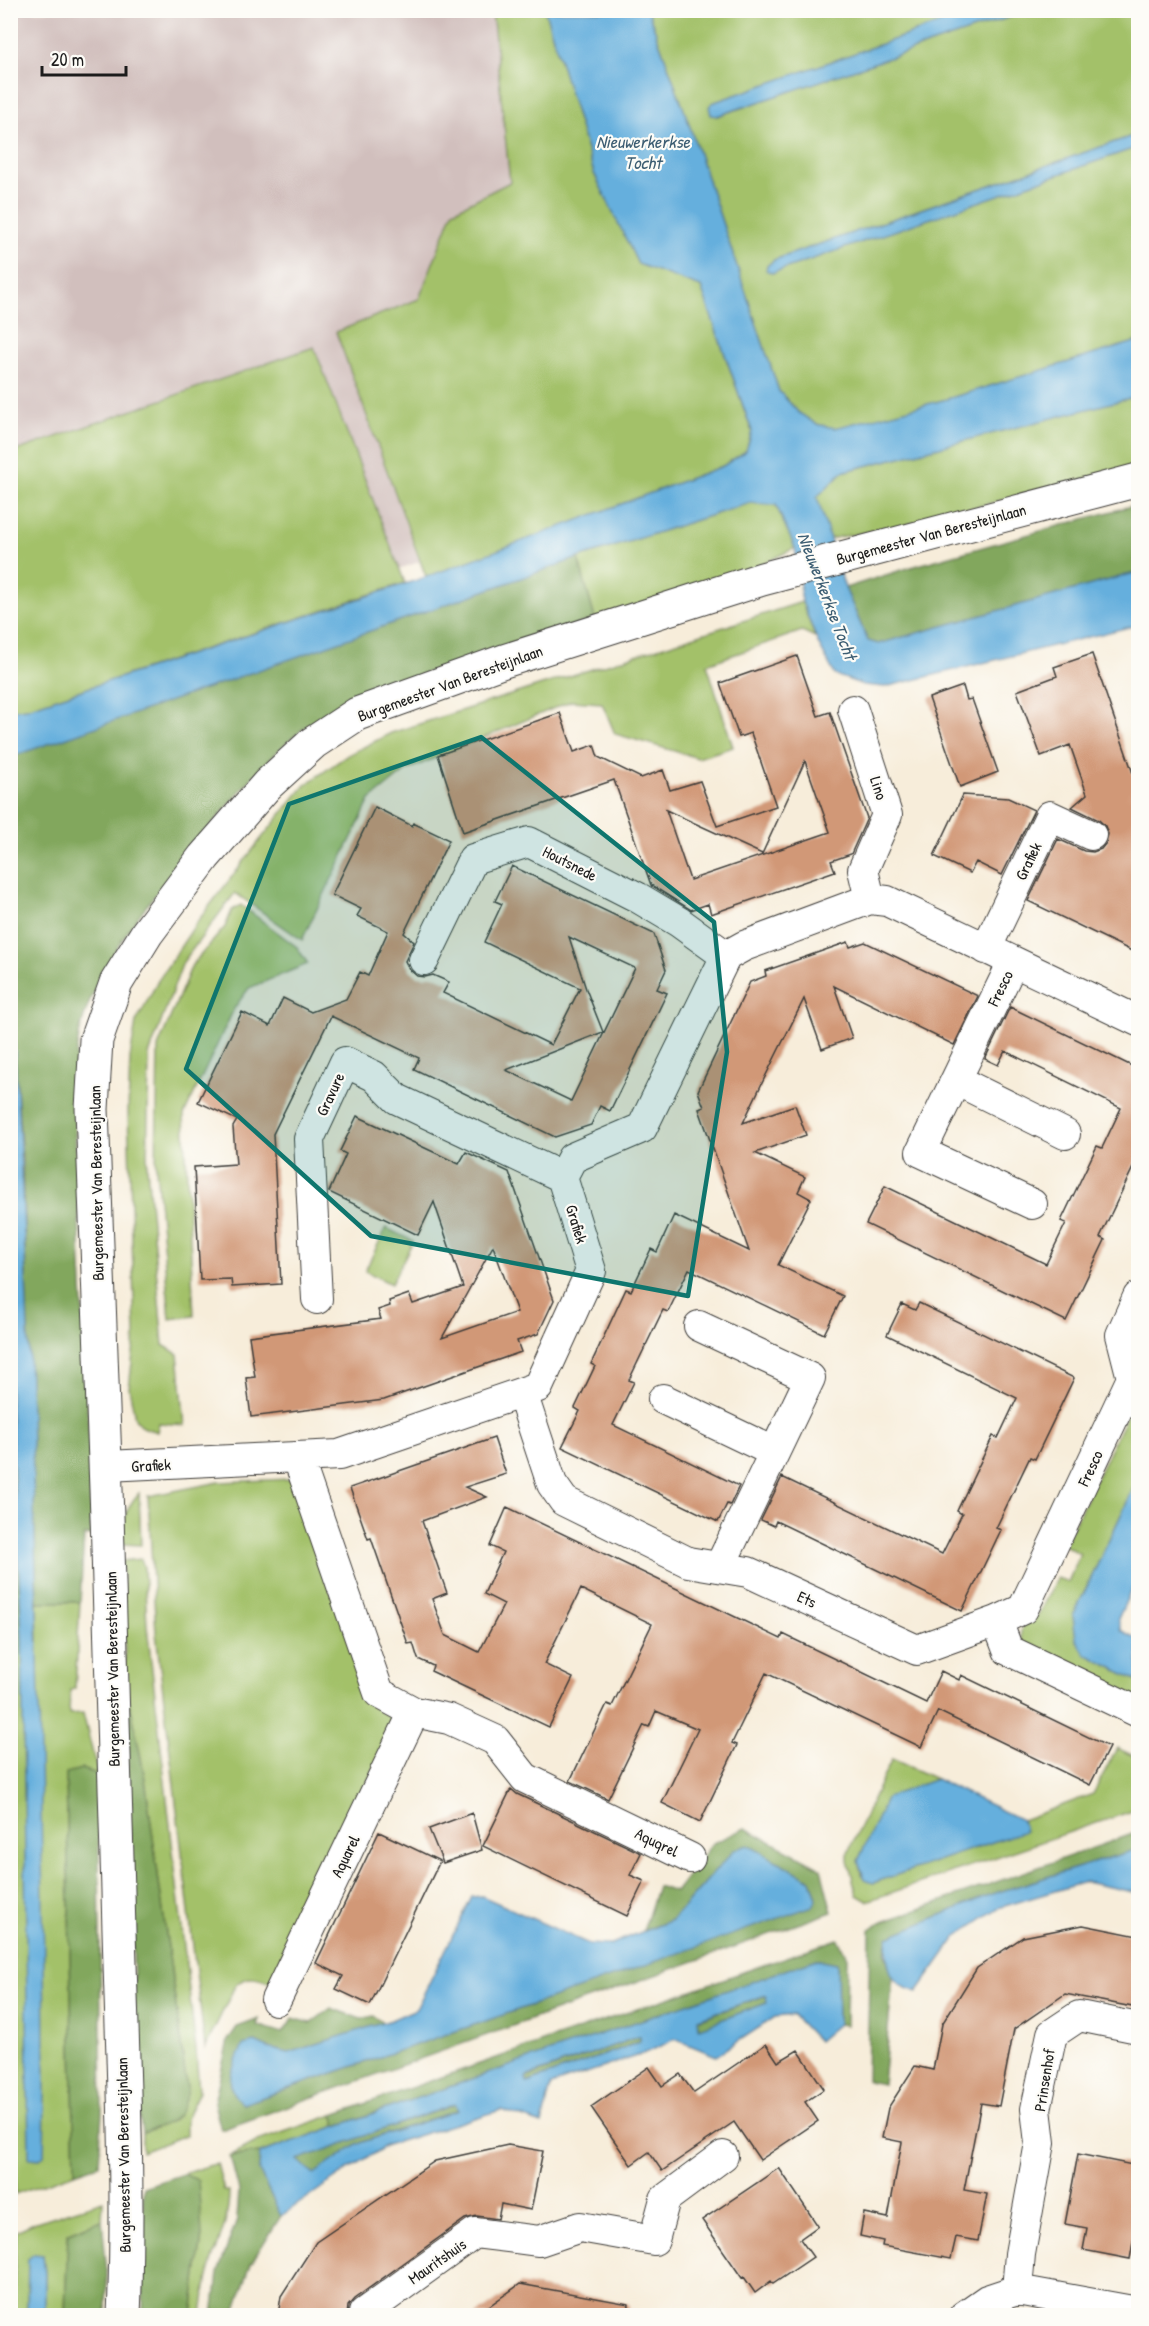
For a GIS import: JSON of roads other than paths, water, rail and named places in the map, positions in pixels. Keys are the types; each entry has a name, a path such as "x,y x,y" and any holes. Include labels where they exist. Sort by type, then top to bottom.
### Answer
{"main road":[{"name":"Burgemeester Van Beresteijnlaan","path":"124,2316 125,2222 106,1466 92,1109 96,1040 116,983 168,904 204,857 267,785 313,743 357,714 504,662 762,579 1138,480"}],"street":[{"name":"Lino","path":"853,710 887,815 863,870 870,899"},
{"name":"Grafiek","path":"986,949 1050,816 1092,835"},
{"name":"Houtsnede","path":"424,960 473,859 529,843 637,897 679,922 726,956"},
{"path":"562,1177 572,1158 642,1128 726,956 744,946 870,899 887,902 1138,1019"},
{"name":"Fresco","path":"1013,962 921,1152 1032,1204"},
{"name":"Gravure","path":"317,1299 309,1139 345,1062 374,1076 397,1099 562,1177"},
{"path":"956,1080 1065,1134"},
{"name":"Grafiek","path":"106,1466 339,1455 538,1387 591,1270 562,1177"},
{"name":"Fresco","path":"997,1622 1023,1610 1132,1378 1121,1335 1138,1297"},
{"path":"699,1326 810,1378 720,1566"},
{"name":"Ets","path":"522,1393 552,1484 564,1501 688,1562 748,1572 917,1650 997,1622"},
{"path":"663,1399 774,1452"},
{"path":"298,1458 379,1693 414,1712"},
{"path":"997,1622 1008,1650 1138,1712"},
{"name":"Aquqrel","path":"414,1712 449,1719 495,1740 525,1778 690,1858"},
{"name":"Aquarel","path":"276,2000 414,1712"},
{"name":"Prinsenhof","path":"1017,2290 1020,2254 1040,2143 1036,2109 1052,2034 1079,2016 1138,2028"},
{"name":"Mauritshuis","path":"364,2316 364,2313 475,2233 539,2241 580,2227 654,2240 665,2199 723,2156"},
{"path":"964,2316 987,2300 1017,2290 1138,2312"}],"water":[{"name":"Nieuwerkerkse Tocht","path":"545,11 648,11 687,118 779,391 798,412 816,424 835,428 947,399 1138,341 1138,396 842,472 817,497 845,588 868,641 878,644 1138,572 1138,625 885,687 863,685 835,675 819,645 802,602 795,548 776,505 750,503 578,558 11,757 11,710 27,708 426,577 723,466 746,451 752,431 701,287 638,264 594,173"},
{"path":"976,11 1028,11 717,116 711,115 709,107 712,103"},
{"path":"1138,134 1138,147 772,273 766,270 774,260"},
{"path":"11,989 26,1275 38,1656 45,2054 44,2155 40,2159 29,2158 22,1639 10,1399"},
{"path":"1138,1479 1138,1575 1118,1619 1121,1630 1138,1639 1138,1681 1085,1654 1076,1639 1073,1616"},
{"path":"936,1779 1022,1820 1025,1831 873,1883 865,1880 858,1861 887,1797"},
{"path":"748,1845 811,1880 817,1899 813,1906 243,2104 232,2090 231,2076 243,2045 255,2042 289,2053 391,2020 416,2009 472,1897 482,1896 589,1944 609,1945 672,1920 734,1850"},
{"path":"1138,1849 1138,1893 1085,1882 998,1908 957,1936 917,1992 901,1985 889,1968 888,1937 992,1894"},
{"path":"817,1959 837,1963 838,2024 818,2041 793,2015 775,2017 716,2056 675,2039 648,2052 551,2085 542,2124 501,2110 387,2145 281,2216 259,2170 260,2153","holes":["766,1995 767,2003 699,2028 698,2019","640,2036 640,2042 527,2083 526,2077","455,2104 458,2110 357,2144 314,2174 297,2160"]},
{"path":"34,2254 43,2255 45,2315 27,2315 28,2259"}]}
